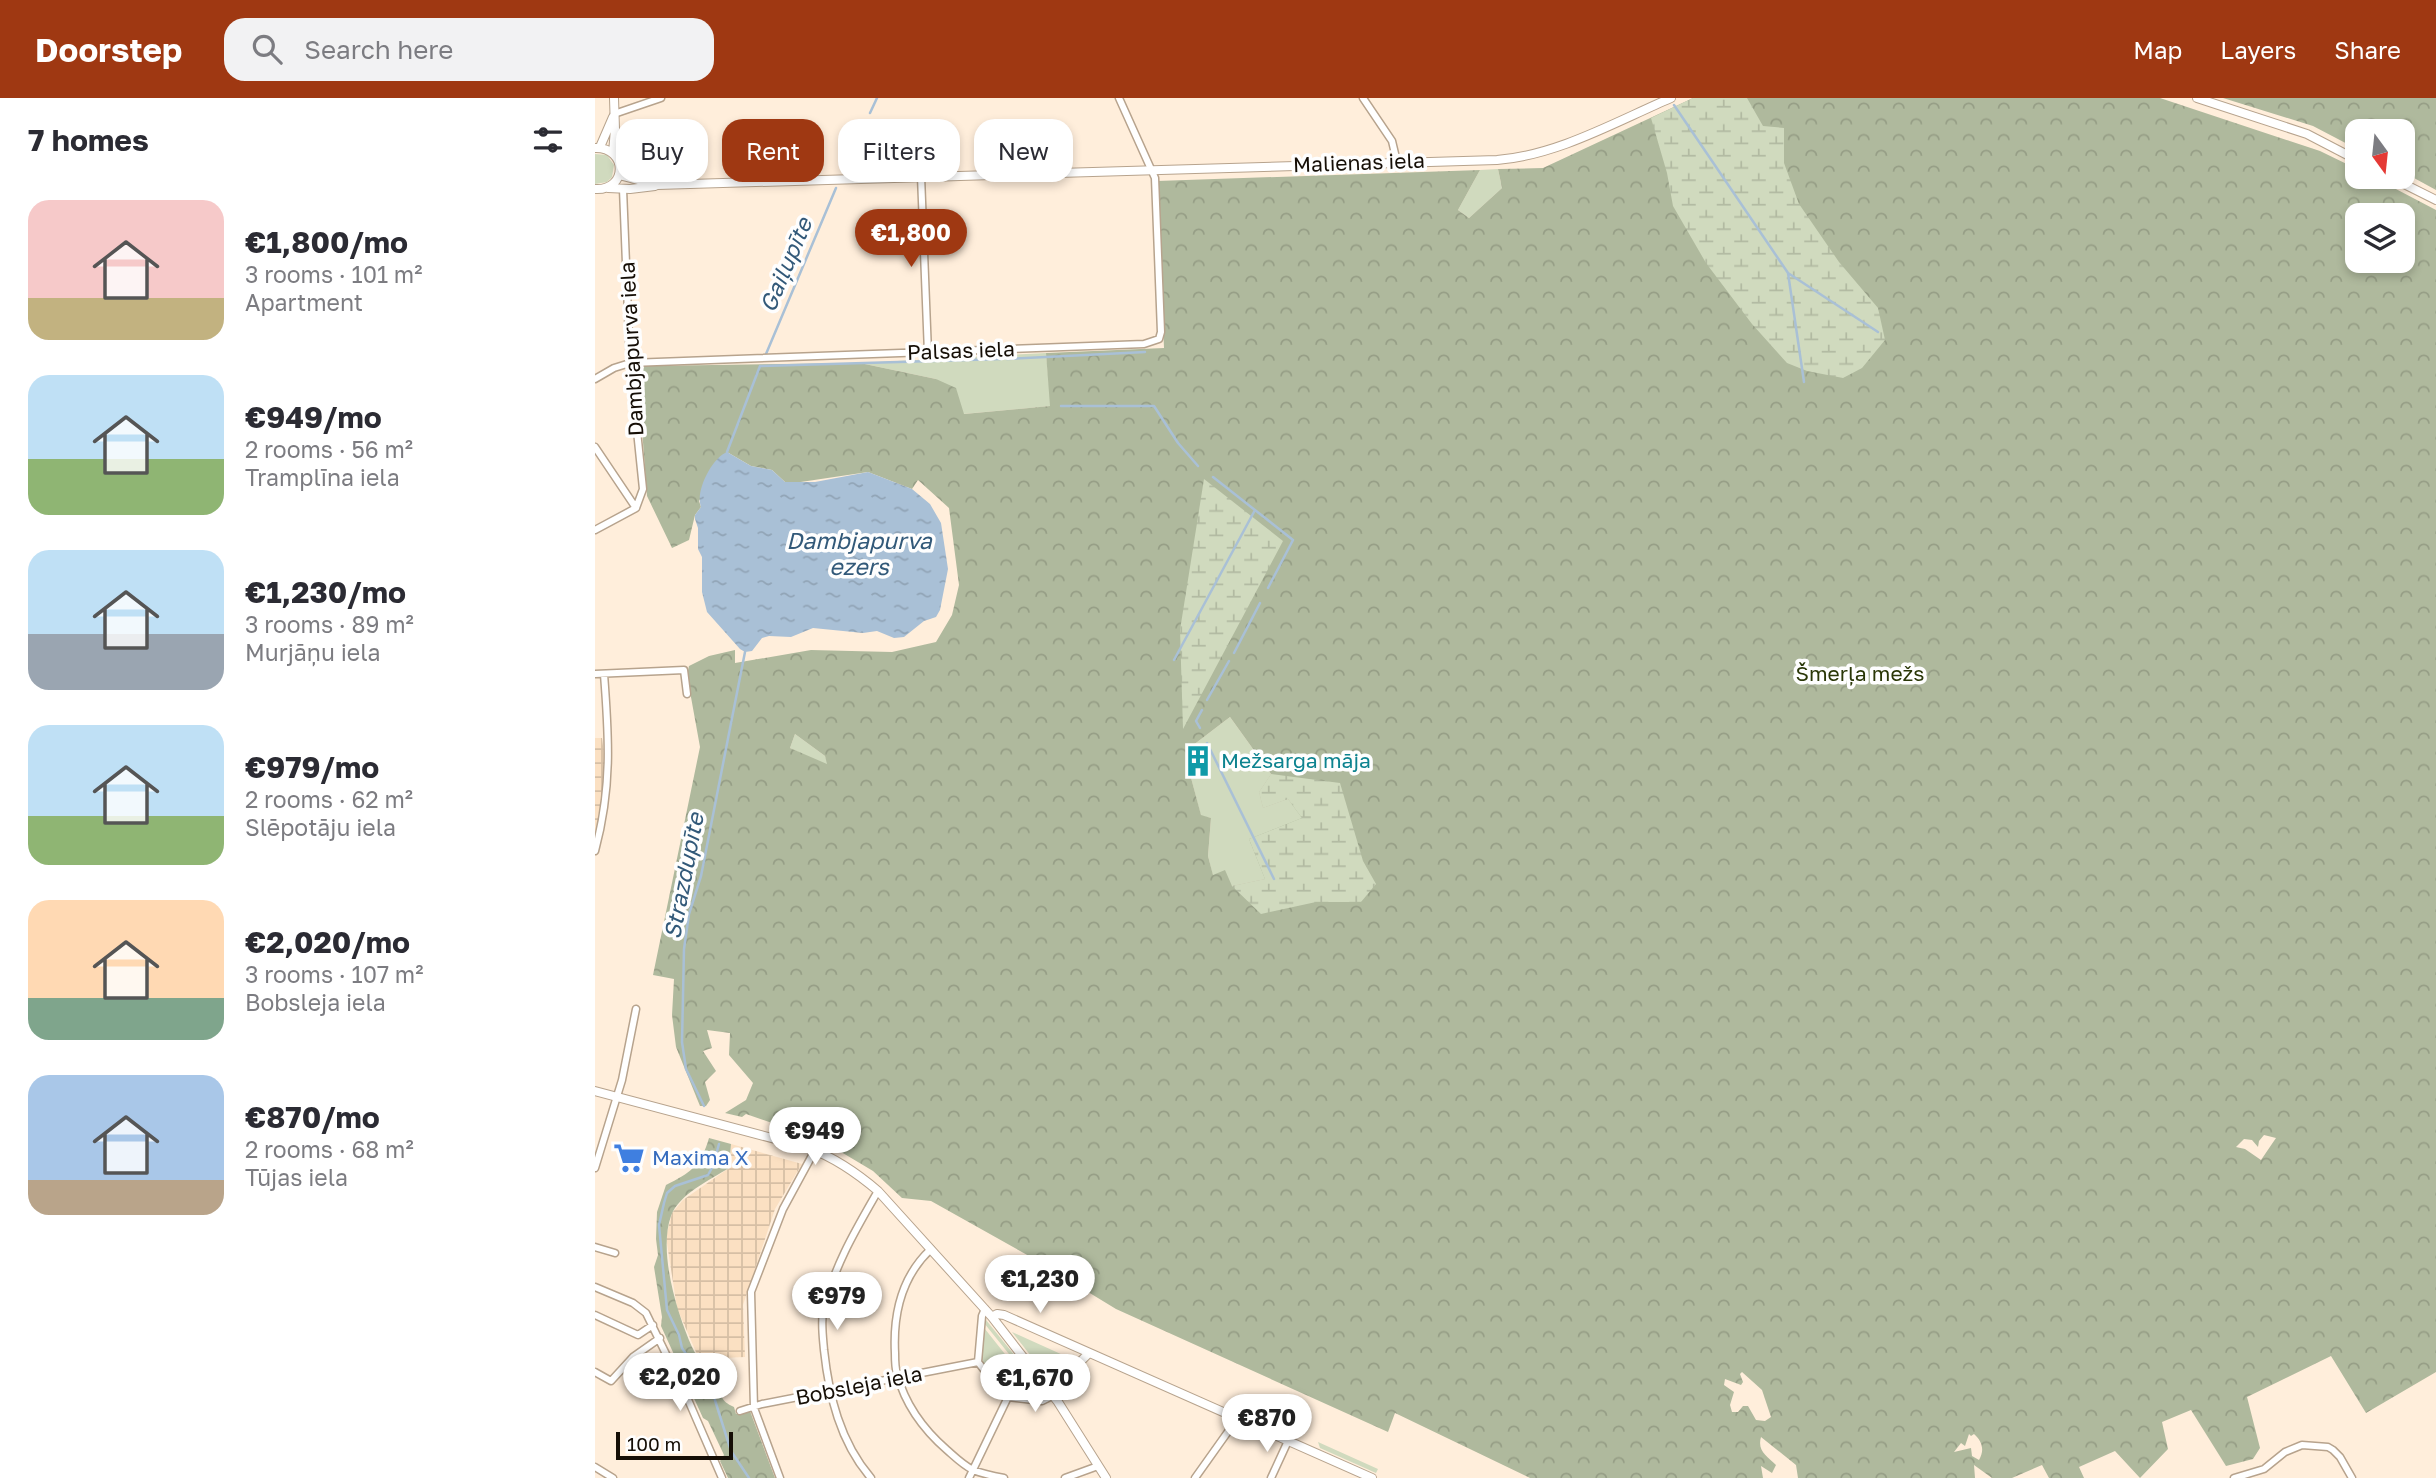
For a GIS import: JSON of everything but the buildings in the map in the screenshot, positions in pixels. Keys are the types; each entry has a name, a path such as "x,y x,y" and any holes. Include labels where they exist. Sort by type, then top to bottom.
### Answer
{"street":[{"path":"614,98 613,153 616,158"},
{"path":"613,153 597,147 614,114 661,98"},
{"path":"1119,98 1152,169"},
{"path":"1363,98 1392,141 1397,162"},
{"name":"Malienas iela","path":"960,175 1520,158 1555,148 1671,98"},
{"path":"2197,98 2307,134 2345,154"},
{"name":"Palsas iela","path":"595,379 614,368 630,363 1144,344 1159,340 1159,270 1155,178 1152,169"},
{"name":"Malienas iela","path":"646,182 657,185 838,179"},
{"path":"607,188 616,181"},
{"path":"921,182 928,353"},
{"name":"Malienas iela","path":"595,189 649,188 657,185"},
{"name":"Dambjapurva iela","path":"623,189 630,363 643,489 636,508"},
{"path":"2414,189 2436,200"},
{"path":"595,447 636,508 595,530"},
{"path":"595,674 684,670 687,694"},
{"path":"595,851 607,798 609,757 604,674"},
{"path":"595,1168 628,1055 628,1042 636,1009"},
{"path":"595,1091 815,1150 836,1160 879,1191 992,1317 1054,1395 1106,1478"},
{"path":"780,1478 754,1408 751,1292 783,1209 815,1150"},
{"path":"871,1478 848,1444 829,1391 823,1316 834,1273 846,1246 879,1191"},
{"path":"595,1247 615,1253"},
{"path":"931,1249 909,1278 896,1311 895,1351 899,1379 910,1406 928,1432 962,1464 973,1470 1004,1478"},
{"path":"595,1287 633,1303 646,1313 660,1338 722,1478"},
{"path":"985,1309 978,1362 1008,1397 1042,1401 1054,1395 1067,1375 1089,1353"},
{"path":"992,1317 997,1314 1004,1315 1372,1478"},
{"path":"595,1315 638,1335 653,1325"},
{"path":"595,1372 611,1381 633,1357 660,1338"},
{"name":"Bobsleja iela","path":"740,1411 762,1404 978,1362"},
{"path":"969,1478 1008,1397"},
{"path":"1195,1478 1237,1419"},
{"path":"1271,1478 1288,1441"},
{"path":"2234,1478 2264,1469 2285,1452 2302,1446 2328,1447 2333,1450 2352,1478"},
{"path":"1065,1478 1098,1466"},
{"path":"595,1467 613,1478"}],"shaded area":[{"path":"595,738 602,738 605,762 602,802 595,838"},
{"path":"731,1144 802,1164 775,1209 743,1305 745,1357 699,1359 677,1308 666,1237 672,1213 683,1200 729,1168"}],"green space":[{"name":"Šmerļa mežs","path":"1693,98 2160,98 2320,151 2345,163 2345,189 2396,189 2436,210 2436,1372 2366,1413 2331,1356 2247,1397 2260,1448 2253,1459 2226,1466 2191,1410 2162,1422 2168,1449 2140,1478 2115,1451 2079,1467 2084,1478 2049,1478 2042,1465 2012,1478 1992,1478 1974,1465 1975,1478 1798,1478 1796,1465 1761,1437 1762,1450 1776,1465 1772,1473 1761,1466 1763,1478 1530,1478 1395,1413 1388,1432 1116,1309 931,1201 902,1198 873,1171 821,1140 746,1114 742,1117 725,1113 746,1100 753,1083 729,1055 730,1033 707,1030 712,1048 703,1051 716,1071 705,1082 710,1100 706,1106 700,1106 676,1047 672,1015 674,979 653,975 700,747 687,675 689,666 709,656 735,650 735,663 811,650 892,652 936,642 952,615 959,585 949,508 918,480 912,489 868,472 785,482 772,470 751,466 727,452 699,501 701,507 695,515 689,540 672,548 647,496 638,375 645,366 860,363 936,379 956,388 964,414 1050,406 1046,353 1164,348 1157,181 1480,170 1458,210 1469,218 1502,188 1498,169 1543,168","holes":["1230,717 1271,774 1259,792 1263,808 1288,799 1302,818 1249,839 1265,879 1232,886 1225,870 1213,875 1208,856 1211,818 1201,815 1190,774 1192,746","795,734 825,756 827,764 790,748","2264,1135 2276,1138 2261,1160 2245,1149 2236,1147 2244,1139 2252,1140 2258,1147","1742,1372 1762,1390 1771,1417 1765,1421 1756,1420 1748,1406 1743,1406 1738,1412 1732,1412 1730,1405 1734,1392 1724,1385 1725,1379 1741,1385 1743,1382 1740,1374","1969,1434 1974,1434 1982,1446 1979,1460 1972,1456 1971,1448 1954,1452 1961,1443 1965,1446"]},
{"path":"1693,98 1747,98 1763,126 1784,128 1784,163 1799,204 1839,262 1878,308 1885,340 1862,368 1843,378 1807,371 1787,363 1752,324 1706,263 1673,206 1667,173 1651,118"},
{"path":"2223,98 2436,98 2436,190 2415,179 2415,119 2345,119 2345,143 2313,126"},
{"path":"595,154 607,155 614,165 612,177 607,182 595,184"},
{"path":"1498,169 1502,188 1469,218 1458,210 1480,170"},
{"path":"1046,353 1051,406 963,414 936,379 860,363"},
{"path":"1204,479 1283,541 1183,729 1180,630"},
{"path":"1230,717 1271,774 1259,792 1263,808 1288,799 1303,818 1265,879 1232,886 1213,876 1208,856 1211,818 1201,816 1190,774 1192,746"},
{"path":"795,734 825,756 828,764 790,748"},
{"path":"1271,774 1340,783 1363,861 1376,884 1361,902 1316,902 1261,914 1232,886 1265,879 1249,839 1302,818 1288,799 1263,808 1259,792"},
{"path":"709,1138 731,1144 729,1168 688,1194 675,1208 671,1216 667,1247 671,1282 694,1352 722,1397 734,1407 736,1414 750,1411 775,1478 728,1478 720,1461 724,1455 708,1421 703,1418 661,1326 654,1267 658,1255 657,1212 666,1185 694,1168"},
{"path":"986,1320 1046,1394 1042,1395"},
{"path":"985,1329 1037,1396 1005,1390 983,1363 981,1351"},
{"path":"1012,1332 1074,1360 1053,1384"},
{"path":"1318,1442 1378,1469 1376,1473 1320,1448"}],"water":[{"name":"Dambjapurva ezers","path":"727,452 751,466 772,470 785,482 815,482 868,472 912,489 930,504 941,523 948,569 940,610 936,617 924,621 904,637 894,638 877,631 863,633 813,628 791,637 762,638 752,651 745,652 740,649 707,612 702,592 702,557 698,549 695,519 701,507 700,492 706,476 721,455"}],"waterway":[{"name":"Gaiļupīte","path":"870,113 877,98"},
{"path":"1674,105 1788,273 1804,382"},
{"name":"Gaiļupīte","path":"766,354 836,188"},
{"path":"1788,273 1878,332"},
{"path":"1007,359 1145,352"},
{"path":"760,366 1001,359"},
{"name":"Gaiļupīte","path":"727,452 760,366"},
{"path":"1061,406 1154,406 1178,443 1198,466"},
{"path":"1213,477 1293,540 1268,588"},
{"path":"1174,660 1255,510"},
{"path":"1234,653 1260,603"},
{"name":"Strazdupīte","path":"704,1106 686,1069 682,1042 684,949 689,914 701,876 745,652"},
{"path":"1207,700 1229,661"},
{"path":"1200,728 1196,721 1202,710"},
{"path":"1207,743 1274,879"},
{"name":"Strazdupīte","path":"719,1144 708,1175 675,1186 667,1193 659,1225 667,1310 682,1348 713,1394 731,1451 749,1478"}],"place":[{"name":"Mežsarga māja","path":"1198,761"},
{"name":"Maxima X","path":"629,1158"}]}
